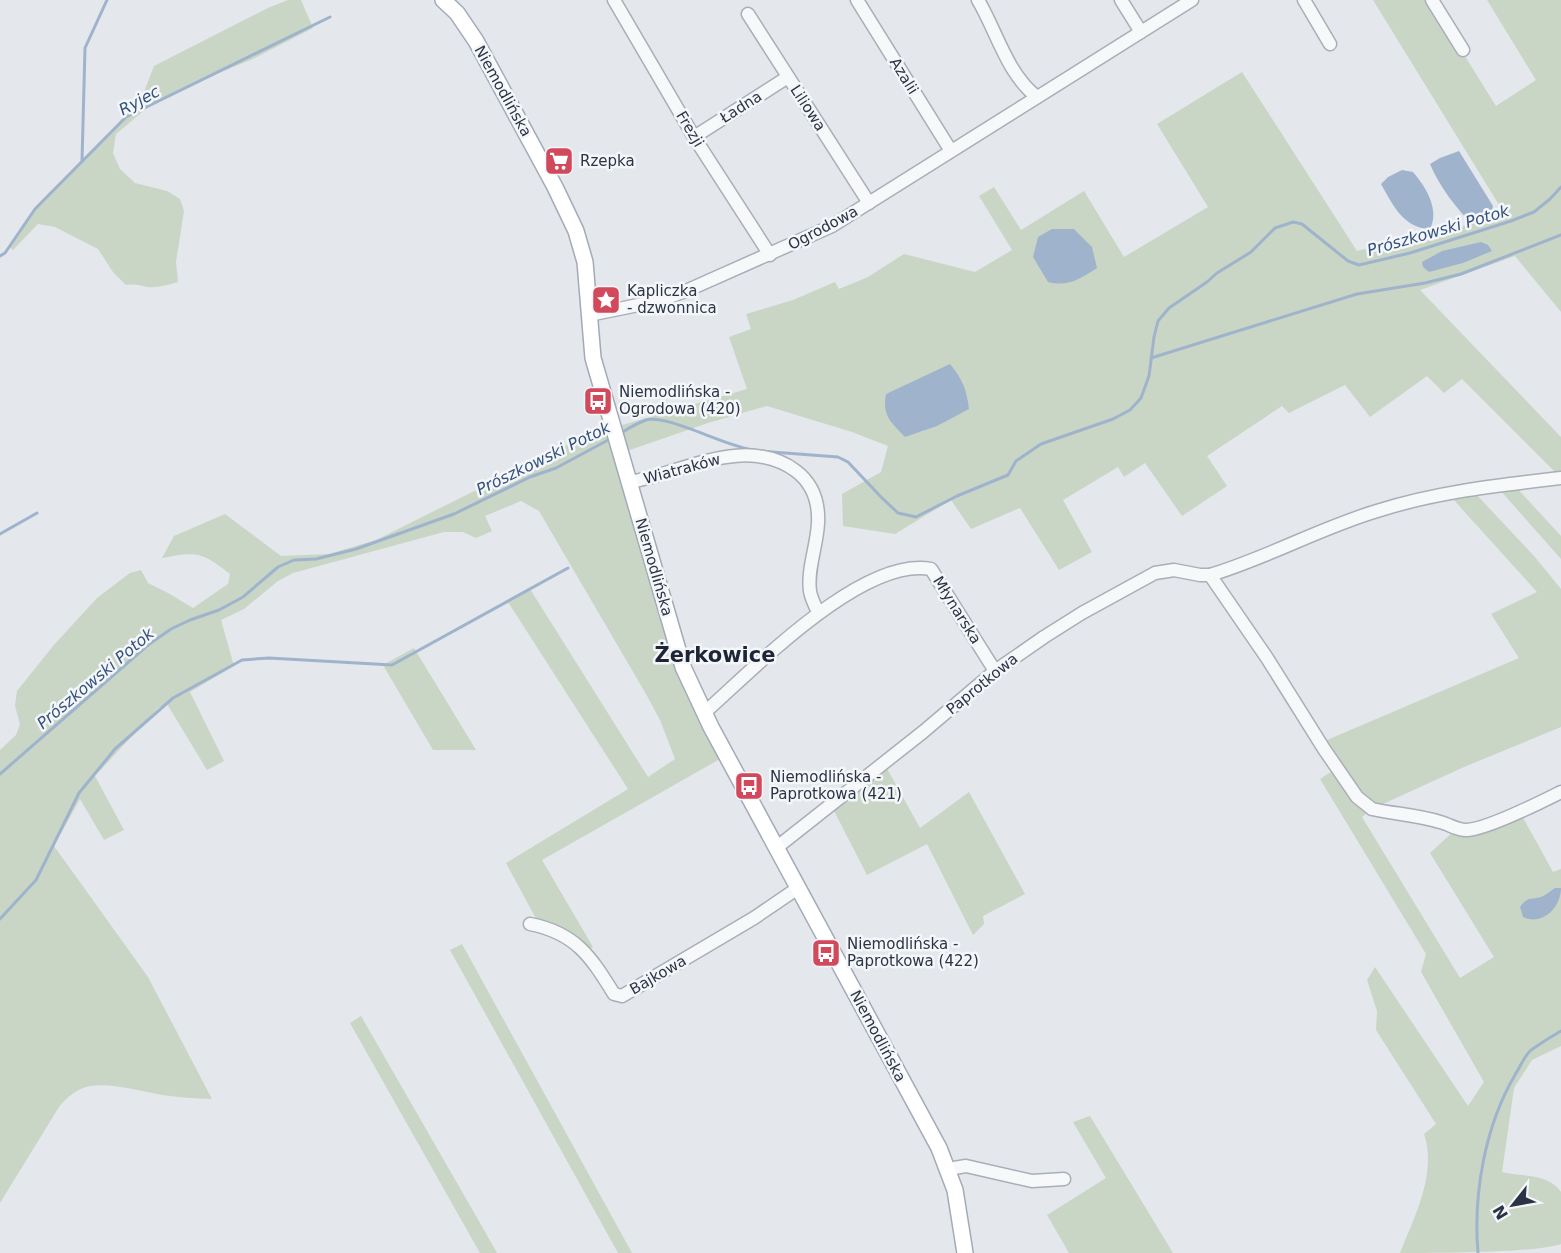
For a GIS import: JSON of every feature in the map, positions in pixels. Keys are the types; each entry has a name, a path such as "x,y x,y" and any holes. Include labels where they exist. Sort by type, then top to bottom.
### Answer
{"main road":[{"name":"Niemodlińska","path":"447,1 476,41 570,217 585,262 593,358 683,667 704,713 948,1169 960,1217 965,1253"}],"street":[{"name":"Frezji","path":"614,0 694,137 770,255"},
{"name":"Azalii","path":"857,0 951,151"},
{"path":"978,0 1016,74 1025,88 1037,97"},
{"path":"1120,0 1141,32"},
{"name":"Ogrodowa","path":"589,315 658,301 770,255 832,226 1192,0"},
{"path":"1304,0 1330,44"},
{"path":"1432,0 1463,50"},
{"name":"Liliowa","path":"748,14 869,203"},
{"name":"Ładna","path":"694,137 789,77"},
{"name":"Wiatraków","path":"630,482 734,456 757,456 787,465 801,474 813,490 817,503 818,522 810,592 818,612"},
{"name":"Paprotkowa","path":"776,848 923,732 995,671 1082,613 1149,576 1174,570 1210,575 1376,511 1410,501 1496,486 1561,478"},
{"name":"Młynarska","path":"704,713 818,612 887,573 906,570 931,569 995,671"},
{"path":"1210,575 1357,797 1372,809 1440,822 1456,829 1466,830 1514,813 1561,792"},
{"name":"Bajkowa","path":"530,924 549,927 566,936 597,967 614,994 622,996 746,924 798,888"},
{"path":"948,1169 966,1166 1032,1180 1064,1179"}],"green space":[{"path":"288,0 301,0 313,28 253,59 201,80 147,108 116,134 113,153 120,169 135,183 167,191 180,199 184,211 176,262 178,282 155,287 126,285 113,272 98,249 55,227 38,224 13,250 9,247 42,200 140,102 154,66"},
{"path":"1373,0 1430,0 1496,106 1536,80 1487,0 1561,0 1561,312 1515,256 1420,290 1561,437 1561,473 1556,473 1462,379 1444,393 1427,376 1370,417 1345,385 1289,413 1282,406 1207,456 1227,486 1182,516 1145,463 1124,477 1118,467 1063,500 1092,552 1059,570 1020,508 971,529 951,500 895,534 843,526 842,494 881,472 888,446 852,432 767,406 708,423 627,451 619,426 747,389 729,337 751,329 746,314 793,300 835,282 839,289 868,277 904,254 975,272 1012,250 979,196 994,187 1021,230 1084,191 1124,257 1208,207 1157,124 1242,72 1357,251 1460,227 1504,213","holes":["915,382 969,408 921,432 886,394"]},
{"path":"605,426 624,491 661,588 698,716 720,759 542,860 593,947 584,952 540,926 506,863 628,789 508,602 530,589 648,777 675,759 660,720 646,694 539,511 521,501 485,516 492,531 476,538 463,532 444,532 293,573 278,581 244,609 221,620 234,666 190,692 224,761 207,770 167,704 158,708 95,776 124,830 104,840 80,799 54,846 148,977 212,1099 170,1096 109,1085 81,1089 69,1096 59,1107 0,1203 0,750 16,735 20,724 15,706 17,691 53,646 97,598 130,573 141,570 148,583 193,608 228,584 230,574 206,557 184,554 162,558 174,536 225,514 281,556 329,554 376,540"},
{"path":"1516,487 1561,536 1561,559 1500,490"},
{"path":"1476,494 1534,556 1561,589 1561,727 1464,767 1372,809 1362,817 1460,978 1494,957 1430,853 1456,829 1521,814 1553,872 1561,869 1561,1046 1532,1060 1514,1088 1502,1172 1542,1179 1556,1186 1561,1192 1561,1244 1508,1251 1400,1253 1418,1209 1426,1179 1428,1164 1424,1134 1436,1124 1376,1030 1377,1011 1367,980 1375,967 1468,1106 1484,1082 1421,972 1426,954 1320,779 1337,768 1320,743 1519,658 1491,614 1537,592 1452,498"},
{"path":"414,648 476,750 433,750 383,665"},
{"path":"884,763 920,828 969,792 1025,894 983,916 984,924 973,935 927,844 867,875 833,809"},
{"path":"462,944 632,1253 618,1253 450,950"},
{"path":"361,1016 497,1253 480,1253 350,1023"},
{"path":"1090,1116 1173,1253 1069,1253 1047,1215 1106,1178 1073,1122"}],"water":[{"path":"1459,151 1493,206 1492,211 1466,218 1437,179 1430,164"},
{"path":"1402,170 1413,172 1427,192 1433,214 1430,229 1421,228 1406,220 1381,184 1388,177"},
{"path":"1052,229 1074,229 1092,247 1097,268 1068,283 1048,282 1033,257 1038,237"},
{"path":"1481,242 1488,245 1492,251 1463,263 1429,272 1423,267 1422,262 1442,251"},
{"path":"950,364 963,385 969,409 937,426 905,437 892,423 887,413 886,394"},
{"path":"1555,888 1561,888 1560,895 1558,902 1549,913 1537,919 1523,917 1520,907 1525,901 1541,897"}],"waterway":[{"path":"82,161 85,48 107,0"},
{"name":"Ryjec","path":"0,256 5,253 35,209 126,117 330,17"},
{"name":"Prószkowski Potok","path":"760,451 838,457 848,462 898,513 916,517 957,496 1008,475 1016,461 1041,444 1113,419 1130,410 1141,398 1149,376 1158,321 1169,308 1217,273 1251,252 1275,228 1293,222 1302,224 1348,261 1359,265 1410,253 1511,221 1534,212 1561,187"},
{"path":"1151,358 1357,294 1425,283 1461,274 1561,235"},
{"name":"Prószkowski Potok","path":"621,433 646,420 656,419 754,450"},
{"name":"Prószkowski Potok","path":"0,774 148,645 171,629 219,610 243,597 278,567 294,560 316,559 356,549 454,514 530,477 556,468 610,439"},
{"path":"0,534 37,513"},
{"path":"0,919 36,880 79,793 115,749 173,698 242,660 269,658 392,665 568,568"},
{"path":"1478,1253 1477,1207 1483,1161 1496,1116 1528,1053 1561,1031"}],"place":[{"name":"Rzepka","path":"559,161"},
{"name":"Kapliczka - dzwonnica","path":"606,300"},
{"name":"Niemodlińska - Ogrodowa (420)","path":"598,401"},
{"name":"Niemodlińska - Paprotkowa (421)","path":"749,786"},
{"name":"Niemodlińska - Paprotkowa (422)","path":"826,953"}],"district":[{"name":"Żerkowice","path":"715,655"}]}
